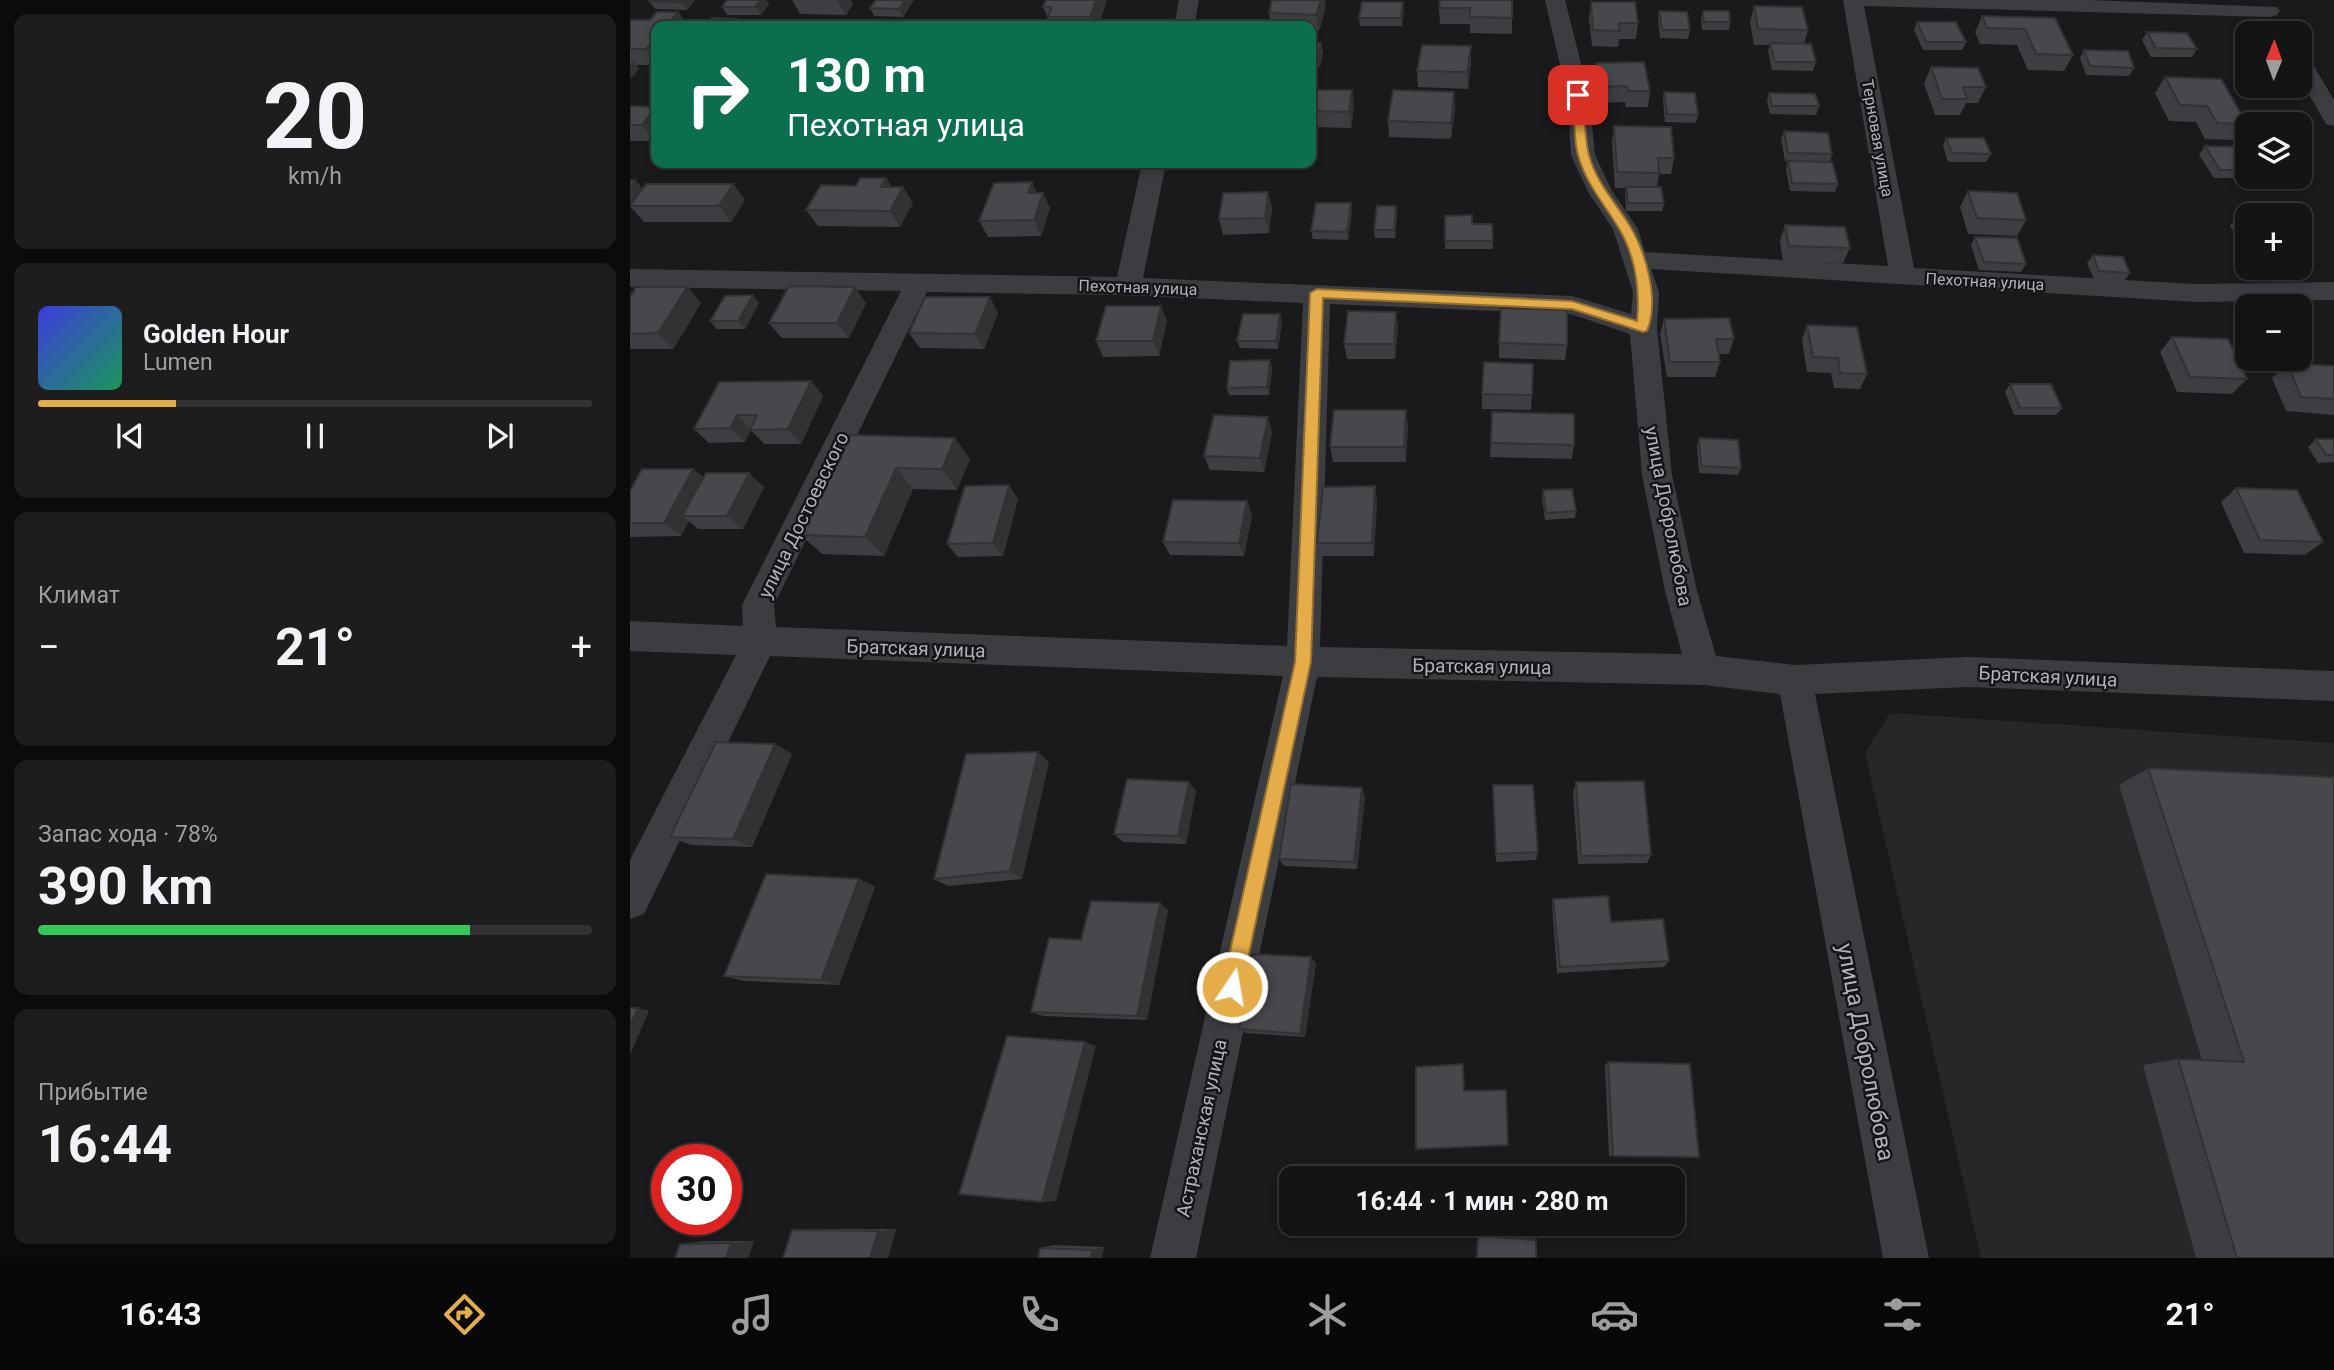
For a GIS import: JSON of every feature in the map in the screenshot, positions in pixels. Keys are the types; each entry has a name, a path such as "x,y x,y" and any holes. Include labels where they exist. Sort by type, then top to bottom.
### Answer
{"street":[{"path":"1185,21 1189,0"},
{"name":"улица Добролюбова","path":"1555,0 1578,95 1584,155 1600,192 1625,229 1646,292 1643,328 1657,475 1681,591 1703,670"},
{"name":"Терновая улица","path":"1853,0 1903,277"},
{"path":"1858,0 2267,6"},
{"path":"2312,81 2334,119"},
{"path":"1128,287 1153,168"},
{"name":"Пехотная улица","path":"1637,260 2195,293 2334,291"},
{"name":"Пехотная улица","path":"630,278 1128,287 1572,305 1643,328"},
{"name":"улица Достоевского","path":"630,900 760,642 758,605 918,284"},
{"name":"Астраханская улица","path":"1173,1258 1303,662 1317,293"},
{"name":"Братская улица","path":"630,636 1303,662 1703,670 1795,680 1966,672 2334,686"},
{"name":"улица Добролюбова","path":"1795,680 1906,1258"}],"shaded area":[{"path":"1890,713 2334,743 2334,1258 1981,1258 1865,753"}],"building":[{"path":"650,0 683,0 681,2"},
{"path":"727,0 761,0 755,7 722,7"},
{"path":"876,0 905,0 899,9 870,8"},
{"path":"1046,0 1096,0 1090,17 1048,17 1052,7 1043,7"},
{"path":"1272,0 1321,0 1316,15 1269,13"},
{"path":"1440,0 1512,0 1512,18 1470,17 1470,8 1439,8"},
{"path":"1362,2 1403,2 1401,18 1359,18"},
{"path":"1591,2 1635,2 1638,23 1619,23 1620,31 1593,30"},
{"path":"1754,6 1802,7 1808,30 1758,29"},
{"path":"1659,11 1687,12 1690,30 1662,30"},
{"path":"1703,11 1729,11 1730,22 1704,22"},
{"path":"657,12 678,12 670,21 651,21 651,44 646,49 630,49 630,20 650,20"},
{"path":"1982,16 2055,18 2073,55 2036,54 2025,29 1987,28"},
{"path":"712,18 736,19 734,21 709,21"},
{"path":"1917,22 1956,22 1966,42 1926,42"},
{"path":"2147,32 2187,33 2197,49 2156,48"},
{"path":"1316,43 1321,43 1318,58"},
{"path":"1770,43 1811,44 1816,62 1775,62"},
{"path":"1422,45 1471,46 1467,72 1417,71"},
{"path":"2084,50 2128,51 2134,68 2090,66"},
{"path":"1644,62 1650,91 1628,91 1627,86 1600,87 1596,63"},
{"path":"1931,67 1978,68 1986,87 1963,87 1967,99 1942,99"},
{"path":"2165,77 2221,79 2240,112 2235,112 2235,124 2217,123 2207,106 2180,105"},
{"path":"1316,90 1352,90 1349,112 1316,111"},
{"path":"1393,90 1454,92 1451,123 1388,121"},
{"path":"1664,92 1695,93 1698,115 1667,114"},
{"path":"1769,93 1815,94 1819,106 1772,106"},
{"path":"630,106 651,107 651,113 642,125 630,125"},
{"path":"1614,126 1671,127 1674,158 1658,158 1659,173 1617,172"},
{"path":"1784,131 1828,133 1832,154 1788,153"},
{"path":"1946,138 1984,138 1991,154 1952,153"},
{"path":"2205,146 2235,147 2235,170 2220,170"},
{"path":"1788,161 1832,162 1838,184 1792,183"},
{"path":"860,178 886,178 881,187 903,187 890,211 806,210 821,185 856,186"},
{"path":"1032,182 1028,193 1043,193 1034,220 979,221 994,183"},
{"path":"646,184 733,184 719,206 630,206"},
{"path":"1626,187 1661,187 1664,203 1628,203"},
{"path":"1968,191 2017,193 2026,220 1977,218"},
{"path":"1268,192 1265,218 1219,219 1223,193"},
{"path":"1316,203 1351,203 1347,232 1311,231"},
{"path":"1377,206 1396,206 1394,230 1374,230"},
{"path":"1472,215 1472,224 1492,224 1493,241 1445,241 1445,216"},
{"path":"1785,225 1845,227 1850,248 1789,246"},
{"path":"1975,237 2017,238 2026,264 1984,262"},
{"path":"2093,255 2123,257 2130,273 2099,271"},
{"path":"789,286 855,287 837,323 769,323"},
{"path":"636,287 687,287 658,333 630,334 630,297"},
{"path":"753,295 738,321 710,321 725,296"},
{"path":"925,297 990,297 975,334 909,333"},
{"path":"1106,306 1161,306 1153,341 1096,341"},
{"path":"1501,308 1567,310 1567,345 1499,343"},
{"path":"1348,311 1396,312 1394,344 1344,344"},
{"path":"1243,314 1280,314 1276,341 1237,341"},
{"path":"1729,318 1734,339 1716,339 1720,362 1670,362 1664,319"},
{"path":"1807,325 1857,327 1867,374 1840,373 1838,358 1813,357"},
{"path":"2172,337 2228,339 2235,354 2235,371 2243,371 2247,379 2190,377"},
{"path":"1270,360 1267,387 1227,388 1230,361"},
{"path":"1484,362 1533,364 1532,395 1482,394"},
{"path":"2312,365 2334,366 2334,399 2301,397 2290,371 2312,371"},
{"path":"811,381 788,429 750,430 757,415 737,415 730,428 694,429 719,382"},
{"path":"2010,384 2051,384 2062,408 2020,408"},
{"path":"1334,410 1406,410 1404,447 1330,447"},
{"path":"1492,412 1574,414 1574,445 1491,443"},
{"path":"1214,415 1268,417 1260,458 1204,456"},
{"path":"851,435 955,438 942,469 896,468 865,537 801,535"},
{"path":"1699,438 1738,440 1741,468 1701,466"},
{"path":"2316,439 2334,439 2334,455 2326,455"},
{"path":"642,469 693,469 664,523 630,523 630,491"},
{"path":"706,473 749,473 727,516 682,516"},
{"path":"1009,485 993,543 947,544 965,486"},
{"path":"1375,486 1372,543 1317,543 1323,487"},
{"path":"2236,488 2297,490 2323,542 2260,540"},
{"path":"1572,489 1576,511 1546,513 1543,490"},
{"path":"1173,500 1247,501 1239,543 1163,542"},
{"path":"716,742 775,744 733,839 670,837"},
{"path":"1038,752 1010,871 934,879 966,754"},
{"path":"2148,768 2334,777 2334,1258 2237,1258 2178,1059 2244,1062"},
{"path":"1127,779 1189,782 1178,836 1114,834"},
{"path":"1644,781 1651,855 1581,856 1576,782"},
{"path":"1291,784 1362,788 1354,862 1279,859"},
{"path":"1493,785 1533,785 1538,852 1496,854"},
{"path":"766,874 859,879 821,980 724,976"},
{"path":"1608,896 1611,922 1663,919 1669,961 1560,967 1553,899"},
{"path":"1091,901 1160,903 1137,1016 1031,1012 1049,938 1081,940"},
{"path":"1253,954 1311,957 1300,1034 1239,1029"},
{"path":"630,1008 638,1008 630,1026"},
{"path":"1007,1036 1085,1042 1042,1202 959,1194"},
{"path":"1608,1062 1690,1064 1699,1157 1613,1156"},
{"path":"1463,1064 1464,1091 1506,1090 1508,1145 1416,1149 1416,1067"},
{"path":"792,1230 878,1231 870,1258 783,1258"},
{"path":"1478,1236 1536,1240 1536,1258 1477,1258"},
{"path":"731,1243 726,1258 675,1258 680,1244"},
{"path":"1040,1248 1092,1250 1091,1258 1038,1258"}],"route":[{"path":"1232,987 1303,662 1317,293 1572,305 1643,328 1646,292 1625,229 1600,192 1584,155 1578,95"}]}
